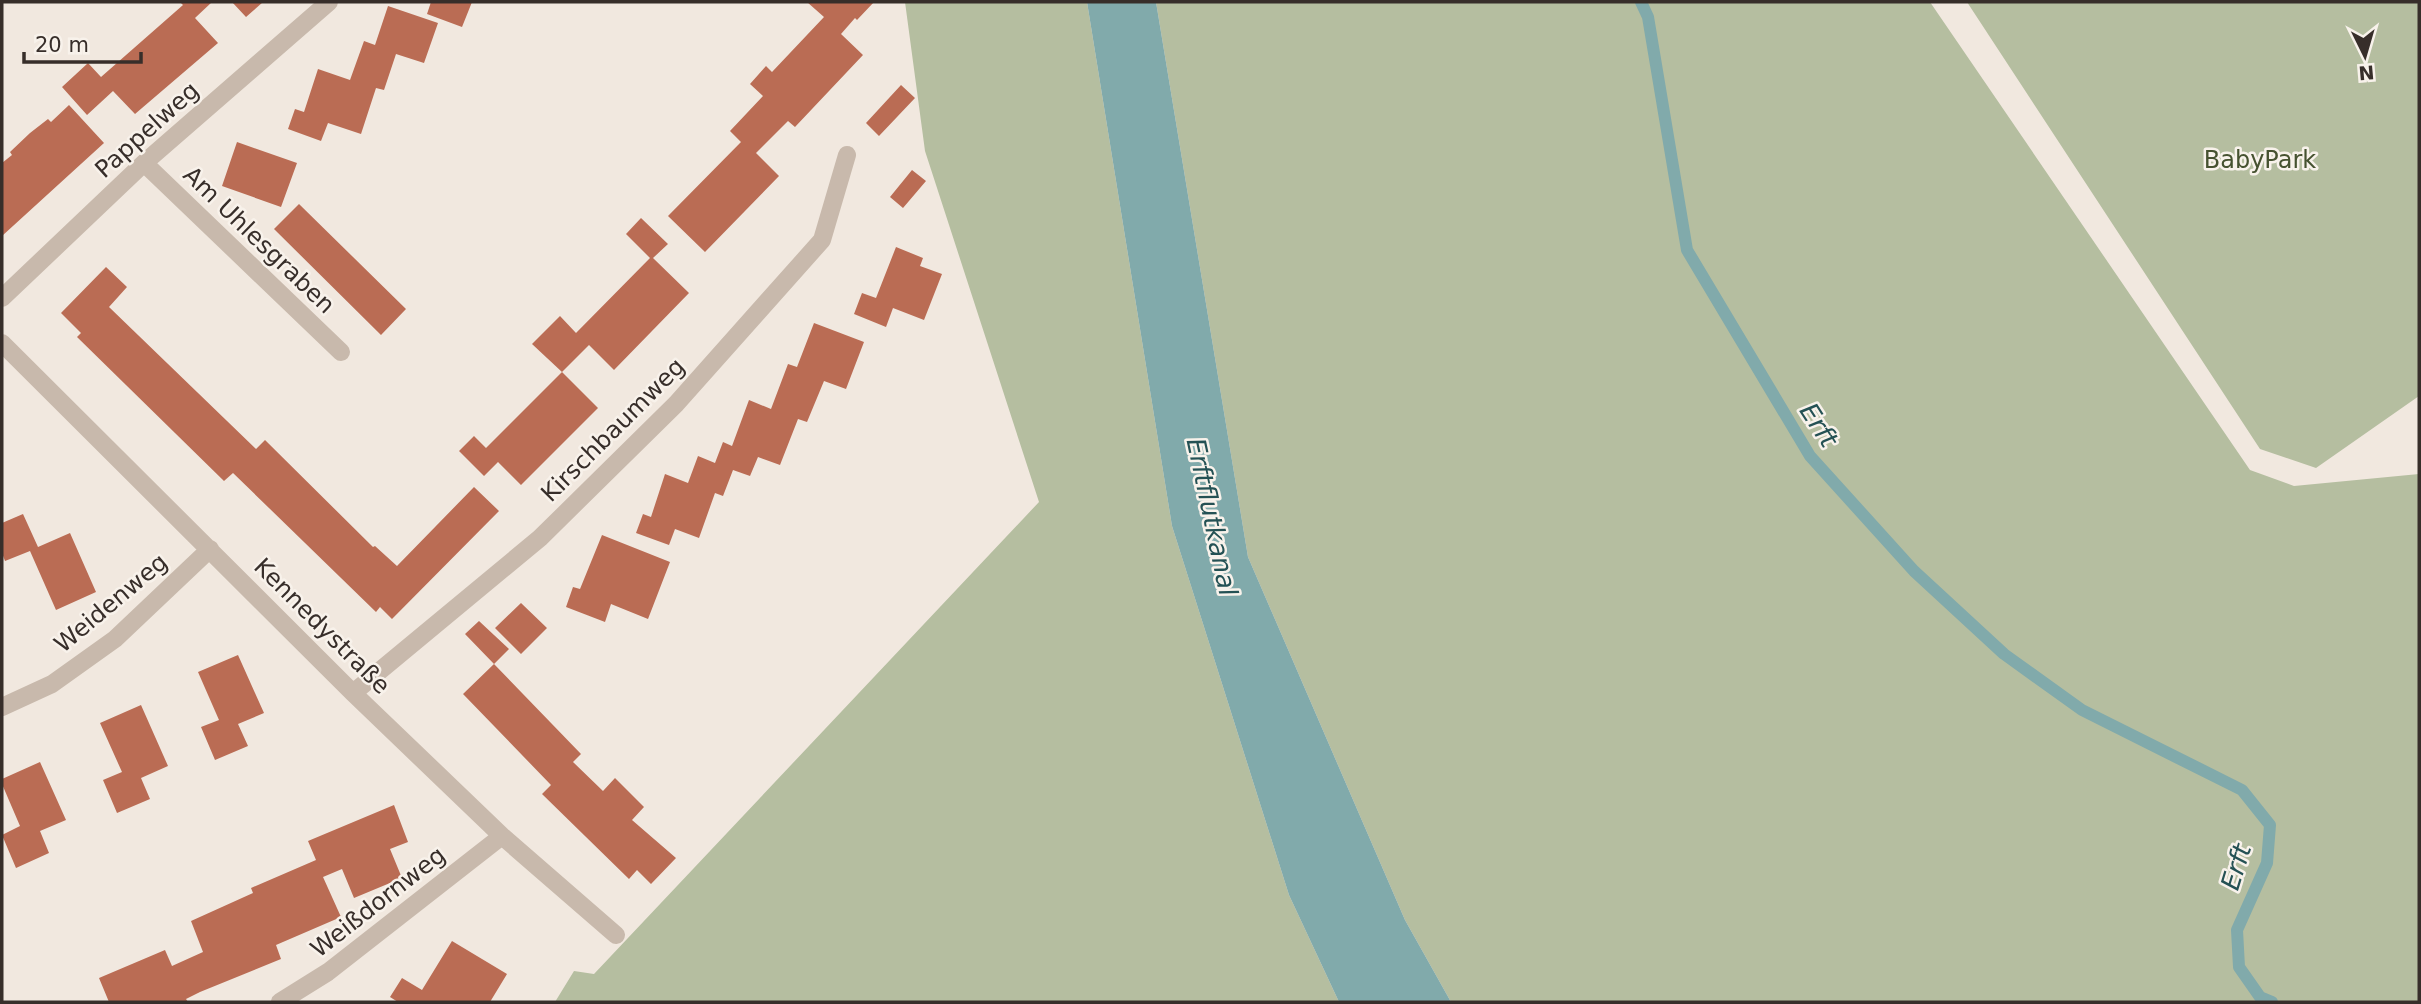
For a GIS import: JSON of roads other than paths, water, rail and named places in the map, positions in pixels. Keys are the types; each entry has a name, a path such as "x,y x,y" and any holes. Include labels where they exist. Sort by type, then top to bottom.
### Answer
{"street":[{"name":"Pappelweg","path":"2,298 144,163 329,2"},
{"name":"Kirschbaumweg","path":"353,693 540,538 676,404 822,240 847,155"},
{"name":"Am Uhlesgraben","path":"144,163 341,352"},
{"name":"Kennedystraße","path":"2,343 353,693 502,836 616,935"},
{"name":"Weidenweg","path":"2,707 52,684 114,639 211,550"},
{"name":"Weißdornweg","path":"281,1002 328,972 502,836"}],"water":[{"name":"Erftflutkanal","path":"1087,2 1156,2 1248,557 1405,920 1451,1002 1339,1002 1289,895 1172,526"}],"waterway":[{"name":"Erft","path":"1641,2 1648,17 1687,250 1810,456 1914,571 2004,654 2082,710 2242,790 2270,825 2267,863 2237,930 2239,967 2260,997 2272,1002"}],"park label":[{"name":"BabyPark","path":"2260,160"}]}
